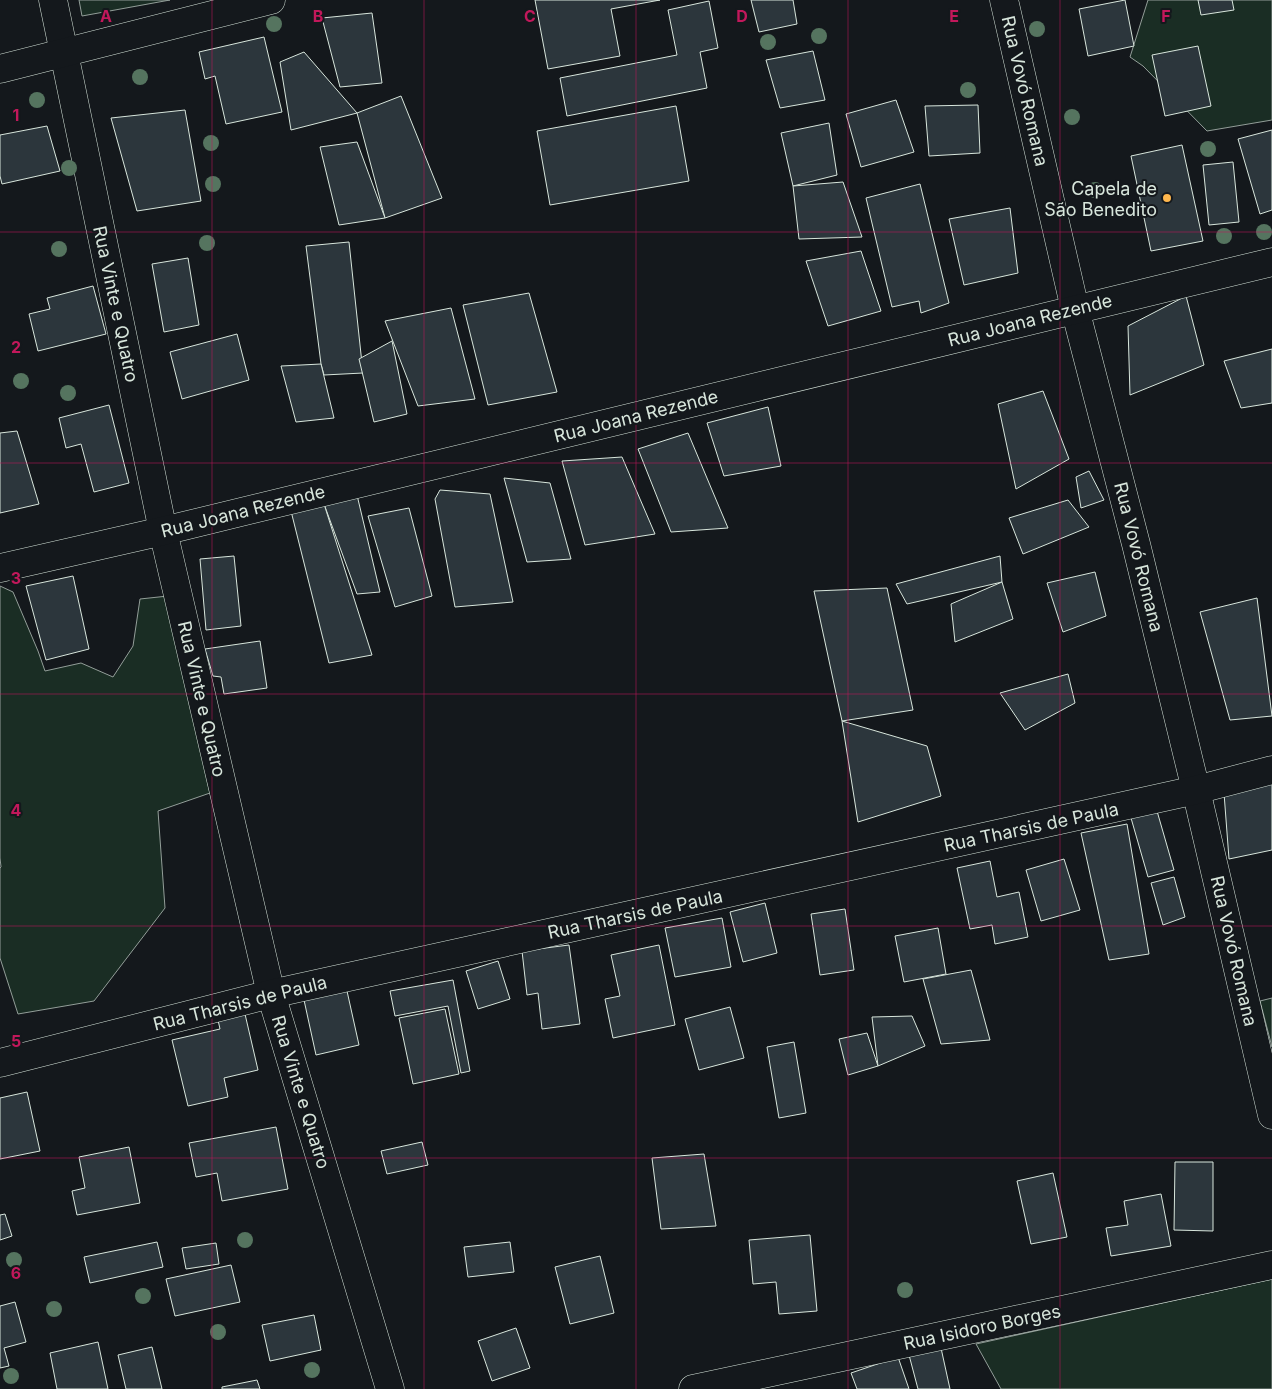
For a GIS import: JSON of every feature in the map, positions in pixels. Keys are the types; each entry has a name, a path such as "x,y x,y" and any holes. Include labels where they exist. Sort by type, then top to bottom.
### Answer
{"street":[{"name":"Rua Vinte e Quatro","path":"53,0 163,531 271,994 390,1389"},
{"path":"0,69 65,54 271,0"},
{"name":"Rua Vovó Romana","path":"1004,0 1075,309 1136,544 1272,1115"},
{"name":"Rua Joana Rezende","path":"0,568 163,531 1272,262"},
{"name":"Rua Tharsis de Paula","path":"0,1063 271,994 1196,790 1272,770"},
{"name":"Rua Isidoro Borges","path":"693,1389 1272,1265"}],"green space":[{"path":"79,0 170,0 82,16"},
{"path":"1148,0 1272,0 1272,120 1207,131 1143,66 1130,57"},
{"path":"0,586 13,592 45,671 81,663 113,677 133,646 140,599 168,596 210,793 158,811 165,908 94,1001 18,1014 0,958"},
{"path":"1272,998 1272,1047 1260,1001"},
{"path":"1272,1279 1272,1389 1001,1389 976,1344"}],"building":[{"path":"535,0 660,0 611,9 620,56 548,69"},
{"path":"751,0 793,0 797,24 759,32"},
{"path":"1125,0 1134,46 1088,56 1079,9"},
{"path":"1198,0 1232,0 1234,10 1201,15"},
{"path":"709,1 718,48 700,52 707,88 567,116 560,78 677,55 668,10"},
{"path":"372,13 382,83 340,87 322,18"},
{"path":"264,37 282,112 226,124 215,76 205,79 199,52"},
{"path":"1198,46 1211,106 1165,116 1152,55"},
{"path":"813,51 825,100 780,108 766,60"},
{"path":"304,52 357,113 291,130 280,62"},
{"path":"401,96 442,198 385,218 357,113"},
{"path":"896,100 914,152 861,167 846,114"},
{"path":"978,105 980,153 929,156 925,106"},
{"path":"676,106 689,181 550,205 537,131"},
{"path":"185,110 201,201 137,211 111,118"},
{"path":"829,123 837,175 793,186 781,133"},
{"path":"47,126 60,171 2,184 0,176 0,135"},
{"path":"1272,130 1272,210 1260,214 1238,139"},
{"path":"357,142 385,218 339,225 320,147"},
{"name":"Capela de São Benedito","path":"1182,145 1203,241 1151,251 1131,156"},
{"path":"1233,162 1239,222 1209,225 1203,165"},
{"path":"843,182 862,237 799,239 793,186"},
{"path":"920,184 949,303 921,313 919,301 892,307 866,198"},
{"path":"1010,208 1018,273 964,285 949,219"},
{"path":"349,242 363,373 324,375 306,246"},
{"path":"861,251 881,311 828,326 806,261"},
{"path":"188,258 199,325 164,332 152,264"},
{"path":"93,286 106,334 38,351 29,314 50,309 47,298"},
{"path":"529,293 557,392 488,405 463,305"},
{"path":"1186,296 1204,365 1130,395 1128,326"},
{"path":"451,308 475,399 418,406 385,321"},
{"path":"237,334 249,380 182,399 170,352"},
{"path":"392,341 407,414 374,422 359,359"},
{"path":"1272,349 1272,403 1241,408 1224,361"},
{"path":"321,364 334,418 296,422 281,366"},
{"path":"1043,391 1069,459 1016,489 998,404"},
{"path":"109,405 129,483 94,492 81,444 66,448 59,418"},
{"path":"768,407 781,466 724,476 707,423"},
{"path":"17,431 39,504 0,513 0,433"},
{"path":"688,433 728,528 671,532 638,449"},
{"path":"622,457 655,534 585,545 562,461"},
{"path":"1089,471 1104,500 1081,508 1076,477"},
{"path":"504,478 550,483 571,559 527,562"},
{"path":"440,490 490,494 513,602 455,607 435,499"},
{"path":"357,495 380,592 357,594 324,504"},
{"path":"1068,500 1089,527 1023,554 1009,518"},
{"path":"324,504 372,655 329,663 291,511"},
{"path":"409,508 432,596 395,607 368,516"},
{"path":"234,556 241,626 206,630 200,559"},
{"path":"1000,556 1002,582 907,604 896,584"},
{"path":"1095,572 1106,616 1063,632 1047,583"},
{"path":"73,576 89,649 46,660 26,586"},
{"path":"1002,582 1013,619 955,642 951,604"},
{"path":"887,588 913,710 842,721 814,591"},
{"path":"1257,598 1272,716 1230,720 1200,612"},
{"path":"260,641 267,688 224,694 221,677 213,676 205,649"},
{"path":"1068,674 1075,703 1025,730 1000,693"},
{"path":"842,721 927,746 941,796 858,822"},
{"path":"1272,784 1272,850 1229,859 1224,793"},
{"path":"1157,811 1174,870 1148,877 1131,818"},
{"path":"1127,824 1149,954 1109,960 1081,833"},
{"path":"1064,859 1080,910 1041,921 1026,870"},
{"path":"990,861 997,897 1019,892 1028,937 995,944 992,925 970,929 957,868"},
{"path":"1174,877 1185,917 1163,925 1151,883"},
{"path":"765,903 777,953 743,962 730,912"},
{"path":"845,909 854,970 820,975 811,914"},
{"path":"722,918 731,967 675,977 665,928"},
{"path":"938,928 946,974 904,982 895,936"},
{"path":"569,945 580,1024 542,1029 538,993 527,995 522,951"},
{"path":"659,945 675,1025 613,1038 605,999 620,996 611,955"},
{"path":"498,961 510,999 478,1009 466,971"},
{"path":"971,970 990,1040 941,1044 923,979"},
{"path":"453,980 470,1071 461,1073 448,1006 395,1016 390,991"},
{"path":"347,991 359,1045 316,1055 304,1000"},
{"path":"730,1007 744,1058 699,1070 685,1019"},
{"path":"445,1009 459,1074 413,1084 399,1018"},
{"path":"245,1014 258,1070 224,1078 228,1097 188,1106 172,1040 220,1029 218,1020"},
{"path":"912,1016 925,1046 878,1066 872,1017"},
{"path":"867,1033 878,1066 848,1075 839,1039"},
{"path":"794,1042 806,1113 779,1118 767,1047"},
{"path":"27,1092 40,1151 0,1159 0,1098"},
{"path":"276,1127 288,1189 222,1201 217,1173 196,1177 189,1143"},
{"path":"422,1142 428,1165 387,1174 381,1151"},
{"path":"129,1147 140,1203 77,1215 72,1191 85,1188 79,1157"},
{"path":"704,1154 716,1226 661,1229 652,1158"},
{"path":"1175,1162 1213,1162 1213,1231 1174,1230"},
{"path":"1053,1173 1067,1237 1031,1244 1017,1181"},
{"path":"1161,1194 1171,1246 1111,1256 1106,1228 1128,1225 1124,1201"},
{"path":"5,1214 12,1236 0,1240 0,1215"},
{"path":"810,1235 817,1311 779,1314 776,1282 753,1284 749,1240"},
{"path":"157,1242 163,1267 90,1283 84,1257"},
{"path":"510,1242 514,1272 468,1277 464,1247"},
{"path":"216,1243 219,1264 186,1269 182,1248"},
{"path":"600,1256 614,1313 570,1324 555,1267"},
{"path":"231,1265 240,1302 175,1316 166,1279"},
{"path":"15,1302 26,1342 4,1348 9,1366 0,1368 0,1306"},
{"path":"314,1315 321,1350 270,1361 262,1325"},
{"path":"516,1328 530,1368 492,1381 478,1341"},
{"path":"98,1342 108,1389 57,1389 50,1353"},
{"path":"152,1347 162,1389 126,1389 118,1355"},
{"path":"941,1348 950,1389 918,1389 909,1355"},
{"path":"898,1357 909,1389 857,1389 851,1373"},
{"path":"257,1380 260,1389 222,1389 222,1387"}],"place":[{"name":"Capela de São Benedito","path":"1167,198"}]}
